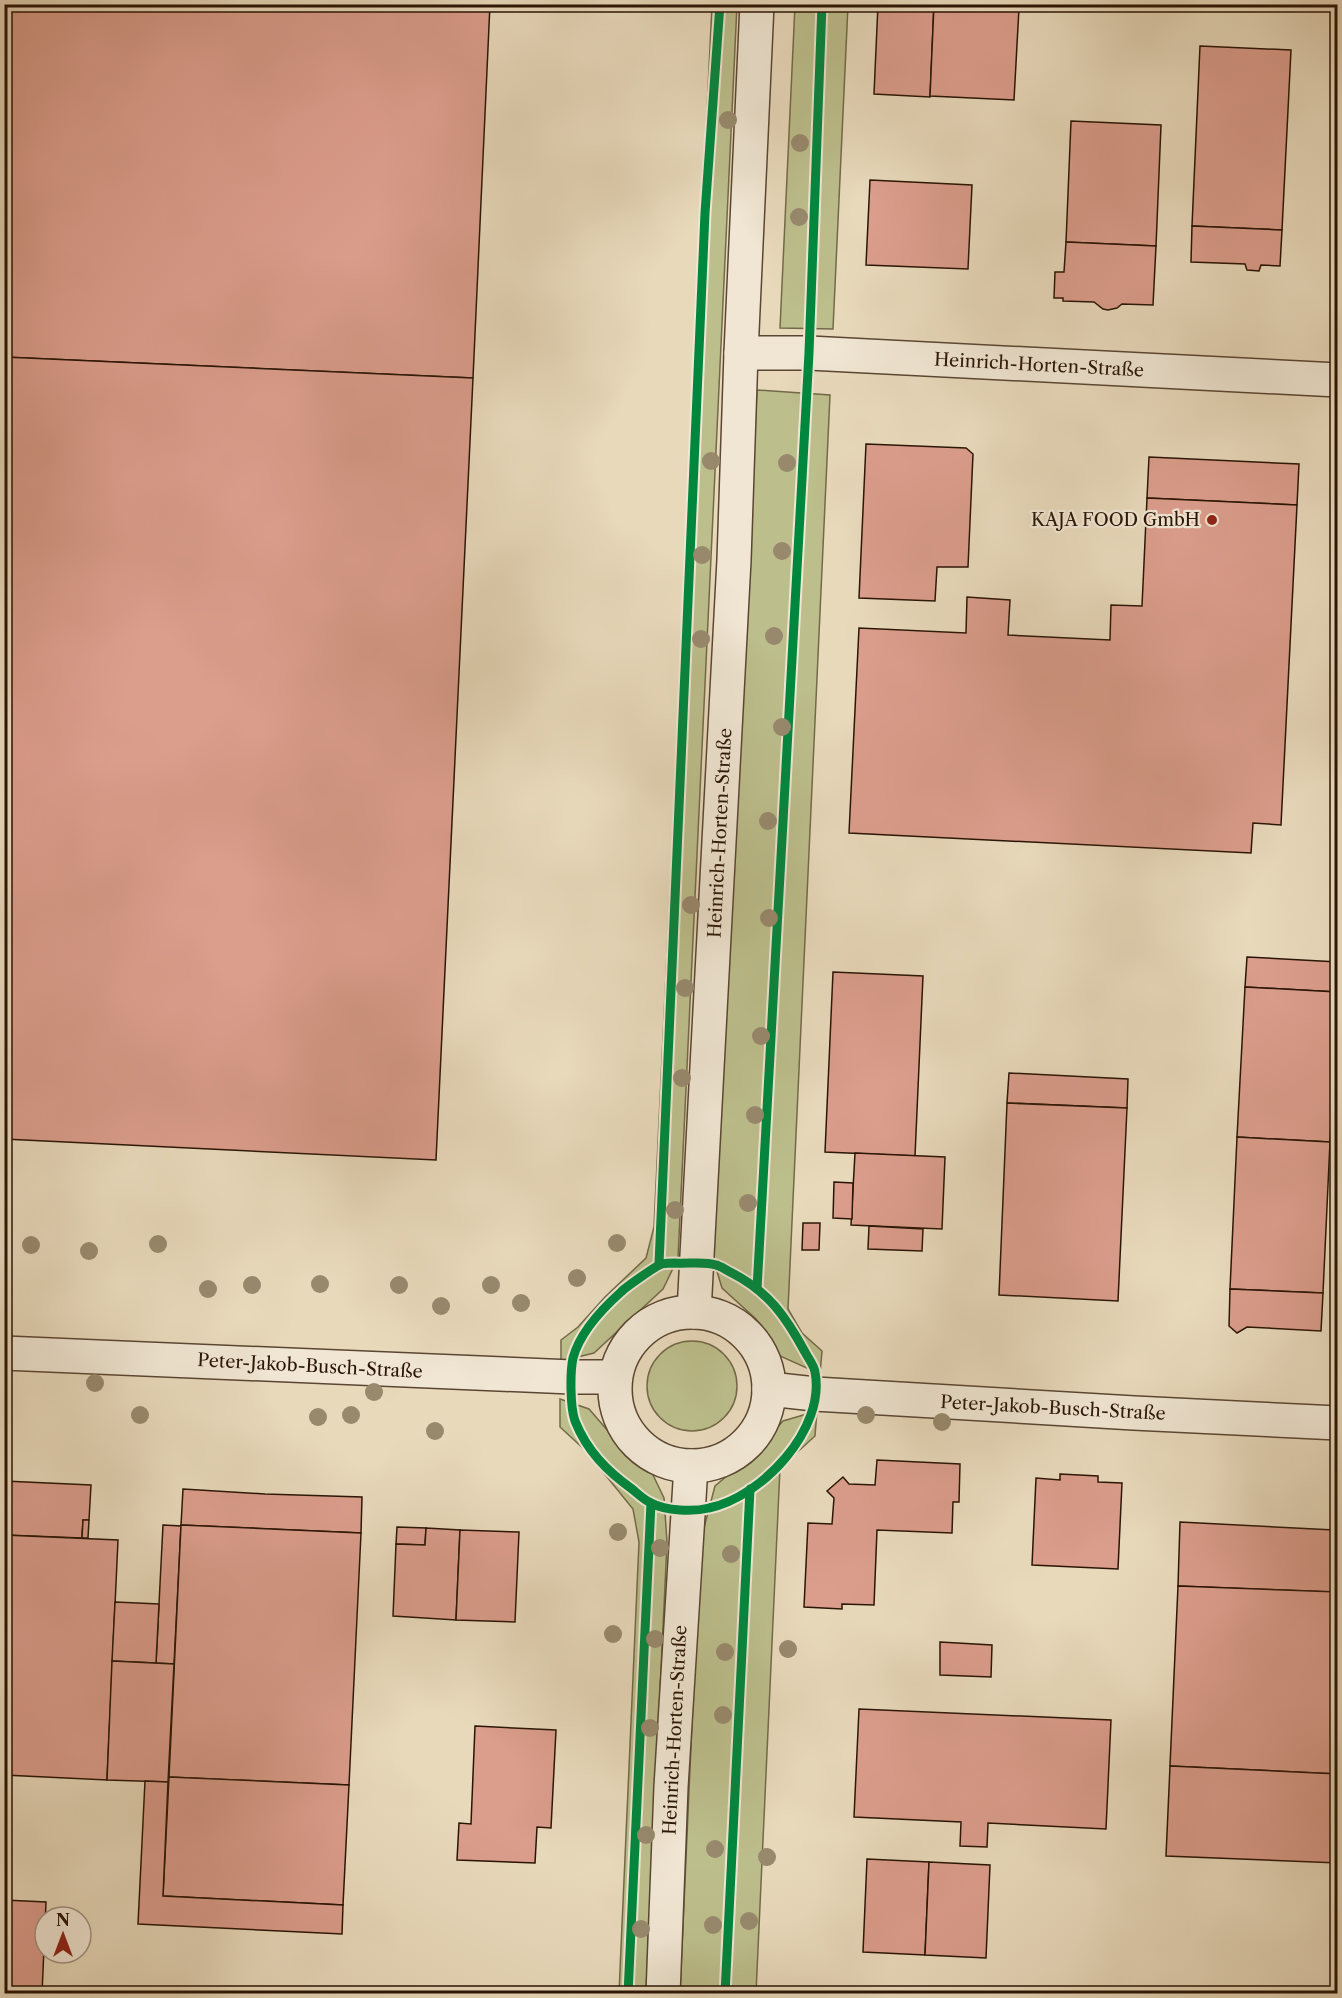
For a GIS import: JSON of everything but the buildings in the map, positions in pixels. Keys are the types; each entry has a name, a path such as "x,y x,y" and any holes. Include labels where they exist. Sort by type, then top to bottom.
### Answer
{"street":[{"name":"Heinrich-Horten-Straße","path":"694,1312 734,560 757,4"},
{"name":"Heinrich-Horten-Straße","path":"741,353 809,353 1338,380"},
{"path":"694,1312 718,1316 739,1327 755,1345 765,1365 769,1389 765,1413 754,1435 736,1452 715,1463 691,1466 669,1463 649,1454 633,1439 621,1421 615,1400 615,1377 622,1356 634,1337 651,1323 672,1314 694,1312"},
{"name":"Peter-Jakob-Busch-Straße","path":"4,1353 615,1377"},
{"name":"Peter-Jakob-Busch-Straße","path":"769,1389 815,1394 1338,1423"},
{"name":"Heinrich-Horten-Straße","path":"663,1994 671,1786 691,1466"}],"green space":[{"path":"712,5 737,5 678,1258 663,1289 594,1353 561,1361 561,1340 578,1327 605,1297 646,1258 654,1227"},
{"path":"795,5 848,5 833,329 780,328"},
{"path":"757,390 830,395 788,1309 802,1333 822,1351 820,1374 780,1356 756,1319 722,1288 713,1258"},
{"path":"692,1341 709,1345 724,1354 733,1369 737,1386 733,1403 724,1418 709,1427 692,1431 675,1427 660,1418 651,1403 647,1386 651,1369 660,1354 675,1345"},
{"path":"560,1399 589,1409 621,1446 652,1473 664,1498 667,1542 646,1993 619,1993 639,1542 633,1509 586,1451 560,1427"},
{"path":"817,1411 815,1436 780,1468 756,1993 680,1994 700,1543 715,1486 752,1455 783,1421"}],"cycle path":[{"path":"659,1264 705,213 720,4"},
{"path":"757,1289 809,353 822,4"},
{"path":"675,1263 706,1263 718,1266 756,1288 775,1306 791,1328 815,1372 816,1394 811,1416 786,1457 769,1475 749,1490 729,1501 695,1510 657,1506 643,1499 614,1475 585,1442 573,1415 571,1399 573,1358 576,1348 592,1322 624,1289 635,1281 659,1265 675,1263"},
{"path":"725,1994 750,1489"},
{"path":"628,1994 651,1503"}],"place":[{"name":"KAJA FOOD GmbH","path":"1212,520"}]}
